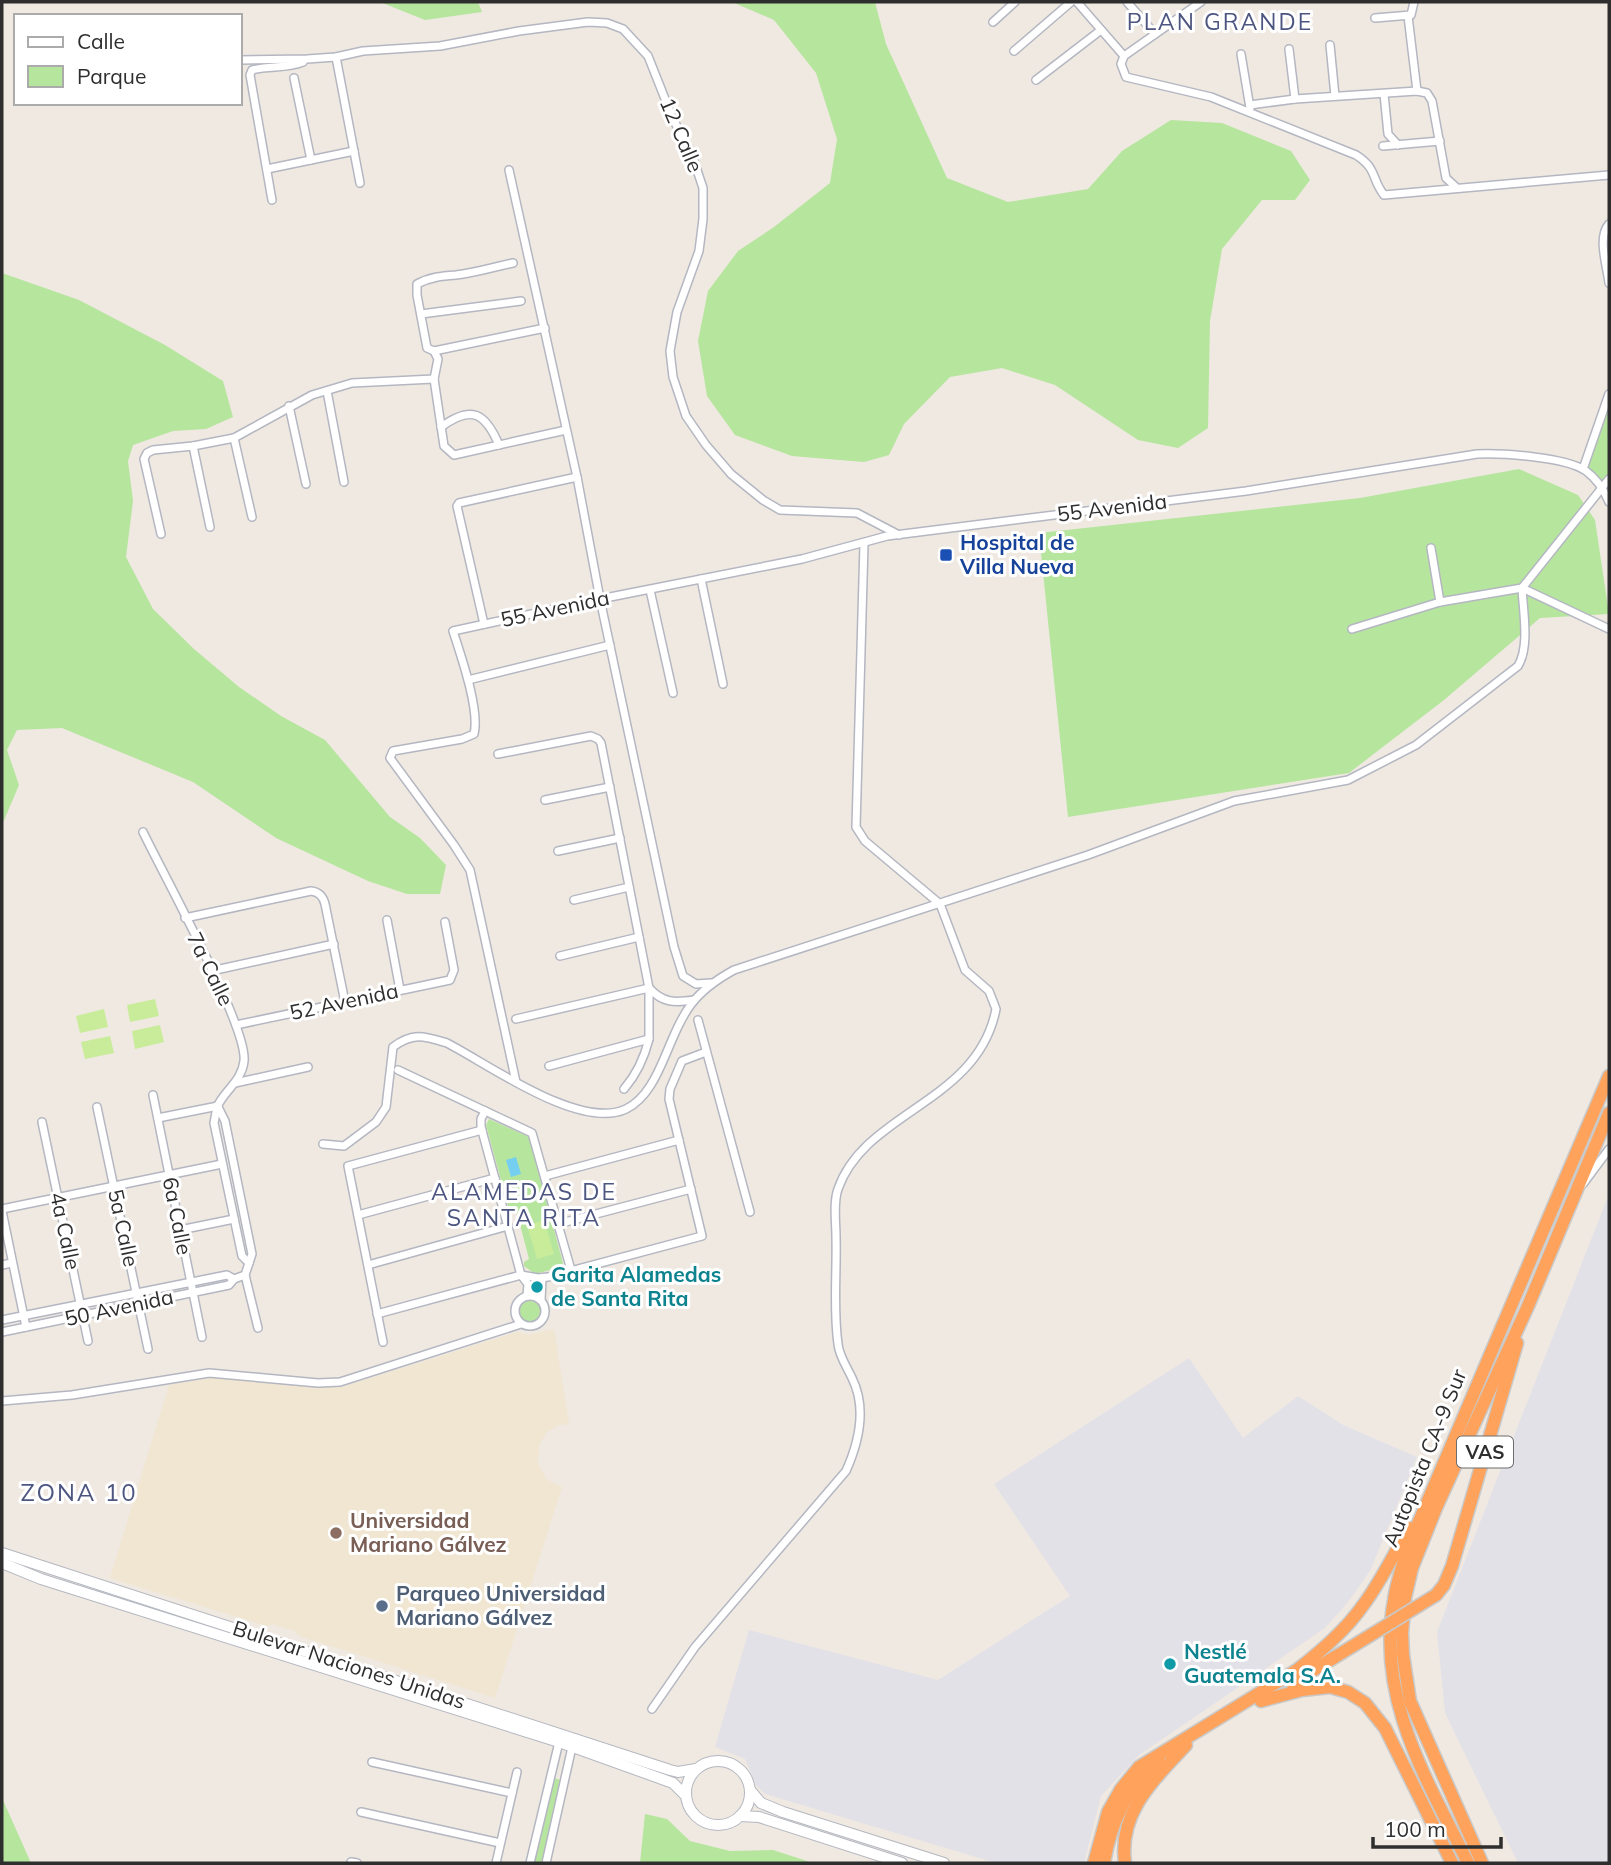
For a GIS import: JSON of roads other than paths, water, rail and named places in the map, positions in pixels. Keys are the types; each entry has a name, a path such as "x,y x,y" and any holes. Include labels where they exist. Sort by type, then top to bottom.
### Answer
{"highway":[{"name":"Autopista CA-9 Sur","path":"1468,1863 1405,1732 1396,1700 1389,1646 1393,1600 1400,1572 1422,1514 1609,1076"},
{"name":"Autopista CA-9 Sur","path":"1482,1863 1410,1702 1403,1655 1403,1611 1412,1568 1422,1540 1468,1433 1528,1306 1609,1113"},
{"name":"VAS","path":"1100,1859 1116,1815 1137,1782 1160,1762 1436,1595 1444,1585 1452,1566 1528,1306"},
{"name":"VAS","path":"1100,1859 1108,1812 1121,1789 1139,1767 1297,1670 1316,1655 1364,1605 1409,1528 1422,1514"},
{"path":"1261,1701 1302,1690 1330,1687 1348,1692 1365,1703 1385,1728 1454,1863"},
{"path":"1125,1863 1125,1838 1132,1811 1148,1786 1186,1745"},
{"path":"1418,1761 1427,1795 1454,1863"}],"main road":[{"name":"Bulevar Naciones Unidas","path":"2,1553 670,1770 678,1772 696,1769"},
{"path":"2,1563 26,1560"},
{"name":"Bulevar Naciones Unidas","path":"2,1563 41,1579 559,1742 673,1783 686,1796"},
{"path":"41,1579 40,1570 47,1566"},
{"path":"902,1863 759,1817 740,1816 721,1825 707,1823 695,1815 686,1796 688,1782 696,1769 710,1762 727,1762 737,1767 744,1775 750,1790 761,1803 944,1863"},
{"path":"740,1816 748,1804 750,1790"}],"street":[{"path":"993,22 1015,2"},
{"path":"1014,51 1071,2"},
{"path":"1077,2 1124,56"},
{"path":"1127,2 1155,34"},
{"path":"1183,2 1190,9"},
{"path":"1201,2 1124,56 1122,71 1131,80 1163,84 1250,109 1356,155 1373,170 1384,195 1609,175"},
{"path":"1374,18 1408,16 1414,12 1414,2"},
{"path":"1408,16 1417,91"},
{"name":"12 Calle","path":"242,60 336,57 363,51 440,46 519,31 588,22 607,23 623,29 648,56 673,119 692,155 703,188 699,251 677,312 670,351 673,377 686,416 731,474 780,510 857,513 900,535"},
{"path":"1036,80 1101,30"},
{"path":"1330,45 1335,96"},
{"path":"1289,50 1295,99"},
{"path":"1241,54 1250,109"},
{"path":"336,57 360,183"},
{"path":"272,200 250,75 258,68 295,65 307,59"},
{"path":"294,78 311,160"},
{"path":"1250,109 1295,99 1417,91 1427,93 1432,101 1446,178 1458,189"},
{"path":"1384,94 1388,134 1398,145"},
{"path":"1383,146 1440,141"},
{"path":"267,169 354,151"},
{"path":"509,170 577,477 674,947 681,972 690,982 711,983"},
{"path":"1609,224 1603,237 1609,283"},
{"path":"513,263 445,275 417,284 427,348 434,351 545,328"},
{"path":"421,314 521,301"},
{"path":"434,351 438,359 434,379 444,446 454,455 566,430"},
{"path":"161,534 144,458 152,450 234,438 312,395 352,383 434,379"},
{"path":"327,391 344,482"},
{"path":"1609,394 1583,469 1602,488 1609,502"},
{"path":"289,406 306,484"},
{"path":"441,427 471,413 480,416 493,430 499,445"},
{"path":"234,438 252,517"},
{"path":"193,446 210,527"},
{"name":"55 Avenida","path":"468,680 453,631 600,598 802,559 887,536 1246,491 1477,454 1507,453 1583,469"},
{"path":"484,624 457,506 459,503 577,477"},
{"path":"324,1144 344,1146 376,1122 386,1107 393,1047 407,1037 431,1038 446,1043 554,1102 601,1114 627,1109 655,1080 683,1012 711,983 734,970 1113,846 1234,801 1348,780 1416,745 1518,666 1524,643 1522,588 1609,480"},
{"path":"652,1709 695,1647 846,1471 859,1431 860,1409 853,1380 838,1345 836,1194 847,1170 859,1153 946,1088 969,1066 981,1048 996,1009 989,991 965,970 940,904 865,842 856,827 864,544"},
{"path":"1431,548 1440,602"},
{"path":"701,579 723,684"},
{"path":"1352,629 1440,602 1522,588 1609,629"},
{"path":"650,590 673,693"},
{"path":"516,1082 470,870 390,758 393,751 462,739 474,734 476,726 468,680 610,645"},
{"path":"498,754 591,736 601,743 649,988 649,1040 635,1076 624,1089"},
{"path":"545,800 610,787"},
{"name":"7a Calle","path":"142,832 236,1025 244,1058 235,1083 218,1107"},
{"path":"558,851 620,838"},
{"path":"574,900 629,887"},
{"path":"185,918 311,891 319,894 325,904 345,1002"},
{"path":"387,919 400,990"},
{"name":"52 Avenida","path":"236,1025 452,978 454,970 445,922"},
{"path":"560,956 639,937"},
{"path":"211,971 334,944"},
{"path":"649,988 660,999 668,1002 695,1000"},
{"path":"516,1019 649,988"},
{"path":"698,1020 750,1212"},
{"path":"549,1066 649,1040"},
{"path":"377,1314 521,1275 542,1278 702,1236 669,1099 670,1089 682,1060 706,1052"},
{"path":"235,1083 308,1068"},
{"path":"398,1070 532,1133 571,1270"},
{"name":"6a Calle","path":"153,1095 202,1337"},
{"name":"5a Calle","path":"97,1107 148,1349"},
{"path":"158,1118 218,1107"},
{"path":"218,1107 214,1123 222,1164 242,1256 249,1264"},
{"path":"218,1107 225,1121 252,1254 245,1275 258,1328"},
{"path":"485,1111 481,1119 482,1130 521,1275 528,1284 527,1296"},
{"name":"4a Calle","path":"42,1122 88,1341"},
{"path":"383,1342 349,1165 482,1130"},
{"path":"545,1176 679,1140"},
{"path":"1574,1196 1609,1149"},
{"path":"26,1327 2,1210 222,1164"},
{"path":"358,1215 495,1178"},
{"path":"558,1224 691,1189"},
{"path":"180,1230 234,1219"},
{"path":"368,1265 508,1226"},
{"path":"2,1265 12,1263"},
{"name":"50 Avenida","path":"2,1320 227,1275 234,1279"},
{"name":"50 Avenida","path":"2,1332 229,1284 245,1275"},
{"path":"515,1316 521,1324 531,1327 543,1319 545,1309 541,1300 542,1278"},
{"path":"502,1332 515,1316 516,1303 527,1296 541,1300"},
{"path":"2,1401 72,1395 209,1373 318,1383 340,1382 521,1324"},
{"path":"530,1863 559,1742"},
{"path":"545,1863 572,1747"},
{"path":"372,1762 512,1793"},
{"path":"496,1863 517,1772"},
{"path":"361,1812 500,1843"}],"water":[{"path":"516,1157 521,1174 511,1177 506,1160"}],"place":[{"name":"Hospital de Villa Nueva","path":"946,555"},
{"name":"Garita Alamedas de Santa Rita","path":"537,1287"},
{"name":"Universidad Mariano Gálvez","path":"336,1533"},
{"name":"Parqueo Universidad Mariano Gálvez","path":"382,1606"},
{"name":"Nestlé Guatemala S.A.","path":"1170,1664"}],"district":[{"name":"PLAN GRANDE","path":"1220,22"},
{"name":"ALAMEDAS DE SANTA RITA","path":"524,1205"},
{"name":"ZONA 10","path":"79,1493"}]}
